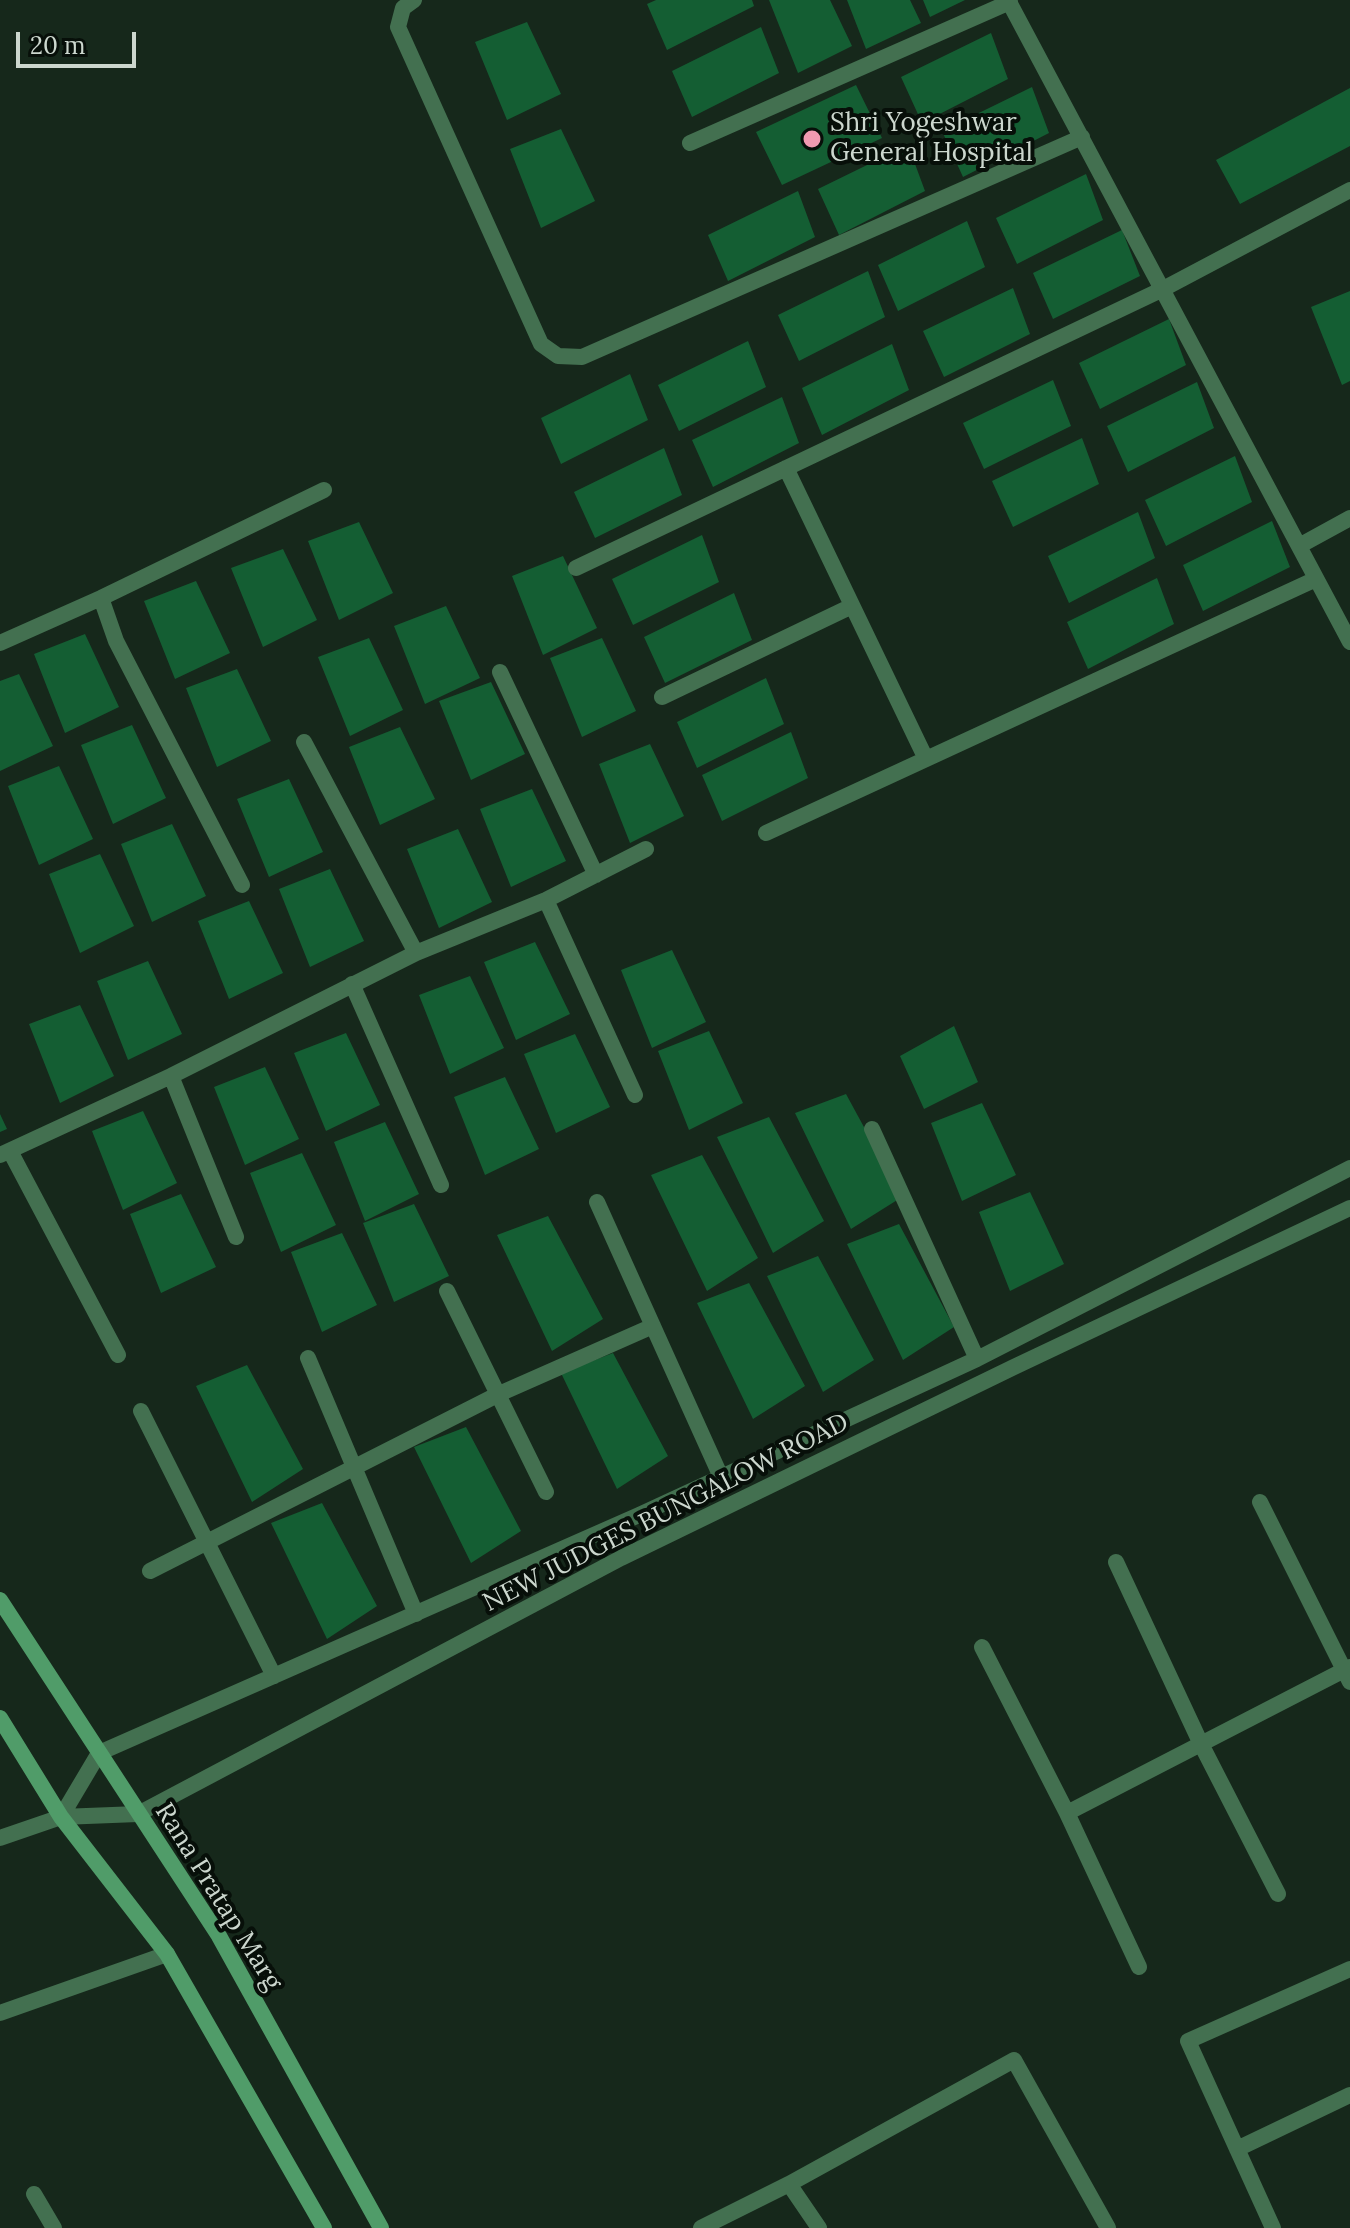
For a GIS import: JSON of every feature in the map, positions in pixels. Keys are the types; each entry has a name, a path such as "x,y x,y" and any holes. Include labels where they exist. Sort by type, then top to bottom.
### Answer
{"main road":[{"name":"Rana Pratap Marg","path":"0,1600 219,1936 381,2228"},
{"path":"0,1718 61,1817 167,1954 324,2228"}],"street":[{"path":"414,0 403,8 398,27 541,344 558,356 582,357 1082,137"},
{"path":"690,143 1009,1 1350,642"},
{"path":"576,568 1163,289 1350,190"},
{"path":"786,468 926,759"},
{"path":"0,643 101,598 324,490"},
{"path":"1299,546 1350,518"},
{"path":"766,833 1316,579"},
{"path":"101,598 116,641 242,885"},
{"path":"662,697 852,606"},
{"path":"500,672 596,875"},
{"path":"304,742 416,953"},
{"path":"118,1355 5,1153 171,1076 416,953 546,900 646,849"},
{"path":"546,900 635,1095"},
{"path":"352,984 441,1185"},
{"path":"171,1076 236,1237"},
{"path":"872,1129 977,1359"},
{"path":"61,1817 99,1753 416,1614 977,1359 1350,1168"},
{"path":"597,1202 721,1477"},
{"name":"NEW JUDGES BUNGALOW ROAD","path":"0,1838 61,1817 138,1814 621,1558 1350,1208"},
{"path":"447,1291 546,1492"},
{"path":"150,1571 499,1394 653,1326"},
{"path":"308,1358 416,1614"},
{"path":"141,1411 274,1676"},
{"path":"1067,1813 1348,1673 1260,1502"},
{"path":"1116,1562 1201,1744 1278,1894"},
{"path":"982,1647 1067,1813 1139,1967"},
{"path":"0,2013 167,1954"},
{"path":"1273,2228 1188,2041 1350,1969"},
{"path":"701,2228 789,2184 1014,2060 1108,2228"},
{"path":"1237,2149 1350,2095"},
{"path":"789,2184 819,2228"},
{"path":"34,2194 54,2228"}],"building":[{"path":"656,0 752,0 754,6 667,50 647,4"},
{"path":"769,0 830,0 852,46 798,73"},
{"path":"847,0 910,0 921,23 866,49"},
{"path":"923,0 965,0 930,17"},
{"path":"527,22 561,94 507,120 475,42"},
{"path":"761,27 779,73 692,117 672,71"},
{"path":"991,33 1008,79 922,123 901,77"},
{"path":"856,85 882,138 782,185 756,132"},
{"path":"1032,87 1049,133 963,177 942,131"},
{"path":"1350,88 1350,146 1240,204 1216,160"},
{"path":"561,129 595,201 541,228 510,149"},
{"path":"908,145 925,191 839,235 818,189"},
{"path":"1086,174 1103,220 1017,264 996,218"},
{"path":"798,191 815,237 728,281 708,235"},
{"path":"967,221 985,267 898,311 878,265"},
{"path":"1122,230 1140,276 1053,319 1033,273"},
{"path":"868,271 885,317 799,361 778,315"},
{"path":"1013,288 1030,334 944,377 923,331"},
{"path":"1350,291 1350,381 1342,385 1311,307"},
{"path":"1169,319 1186,365 1100,409 1079,363"},
{"path":"748,341 766,387 679,431 658,385"},
{"path":"892,344 909,390 822,435 802,388"},
{"path":"630,374 648,420 561,464 541,418"},
{"path":"1053,380 1071,426 984,469 963,423"},
{"path":"1197,382 1214,428 1128,472 1107,426"},
{"path":"782,397 799,443 713,487 692,440"},
{"path":"1082,438 1099,484 1013,527 992,481"},
{"path":"664,448 682,495 595,538 574,492"},
{"path":"1235,456 1252,502 1166,546 1145,500"},
{"path":"1138,512 1155,558 1069,603 1048,556"},
{"path":"1272,521 1290,567 1203,611 1183,565"},
{"path":"359,522 393,593 339,620 308,541"},
{"path":"702,535 719,582 633,625 612,579"},
{"path":"283,549 317,620 263,647 231,568"},
{"path":"563,556 597,628 543,655 512,576"},
{"path":"1157,578 1174,624 1088,669 1067,622"},
{"path":"196,581 230,653 175,679 144,601"},
{"path":"734,593 752,640 665,683 644,637"},
{"path":"446,606 480,678 425,704 394,626"},
{"path":"85,634 119,707 65,733 34,654"},
{"path":"369,638 403,710 350,736 318,657"},
{"path":"602,638 636,711 582,737 550,658"},
{"path":"237,669 271,741 217,767 186,688"},
{"path":"19,674 53,746 0,771 0,681"},
{"path":"766,678 784,724 697,768 677,722"},
{"path":"491,682 525,754 471,780 439,701"},
{"path":"132,725 166,798 113,824 81,745"},
{"path":"400,727 435,799 380,825 349,747"},
{"path":"791,732 808,778 722,821 702,775"},
{"path":"650,744 684,816 630,843 599,764"},
{"path":"59,766 93,839 39,865 8,786"},
{"path":"289,779 323,852 269,877 237,799"},
{"path":"532,789 566,861 511,887 480,809"},
{"path":"172,824 206,896 152,922 121,844"},
{"path":"458,829 492,902 439,928 407,849"},
{"path":"100,854 134,926 80,953 49,874"},
{"path":"330,869 364,941 310,967 279,889"},
{"path":"249,901 283,973 229,999 198,921"},
{"path":"535,942 570,1014 516,1040 484,962"},
{"path":"672,950 706,1022 652,1048 621,970"},
{"path":"148,961 182,1034 128,1060 97,981"},
{"path":"470,976 504,1048 450,1074 419,995"},
{"path":"80,1005 114,1076 60,1103 29,1024"},
{"path":"954,1026 978,1082 924,1109 900,1056"},
{"path":"709,1031 743,1103 689,1130 658,1051"},
{"path":"346,1033 380,1105 326,1131 294,1053"},
{"path":"575,1034 610,1107 556,1133 524,1054"},
{"path":"265,1067 299,1139 245,1165 214,1087"},
{"path":"505,1077 539,1149 485,1175 454,1097"},
{"path":"846,1094 902,1197 851,1229 795,1113"},
{"path":"982,1103 1016,1175 962,1201 931,1123"},
{"path":"143,1111 177,1183 123,1210 92,1131"},
{"path":"0,1114 7,1129 0,1132"},
{"path":"769,1117 824,1221 773,1253 717,1137"},
{"path":"385,1122 419,1194 365,1221 334,1142"},
{"path":"302,1153 336,1225 281,1252 250,1173"},
{"path":"702,1155 758,1258 707,1291 651,1175"},
{"path":"1030,1192 1064,1264 1010,1291 979,1212"},
{"path":"181,1194 216,1267 161,1293 130,1214"},
{"path":"414,1204 449,1276 394,1302 363,1223"},
{"path":"548,1216 603,1319 552,1351 497,1235"},
{"path":"899,1224 954,1327 903,1360 847,1244"},
{"path":"342,1233 377,1305 322,1332 291,1252"},
{"path":"818,1256 874,1360 823,1392 767,1276"},
{"path":"749,1283 805,1386 753,1419 697,1303"},
{"path":"613,1353 668,1456 617,1489 561,1373"},
{"path":"247,1365 303,1469 252,1502 196,1386"},
{"path":"466,1427 521,1531 471,1563 414,1447"},
{"path":"322,1503 377,1606 327,1639 271,1523"}],"place":[{"name":"Shri Yogeshwar General Hospital","path":"812,139"}]}
